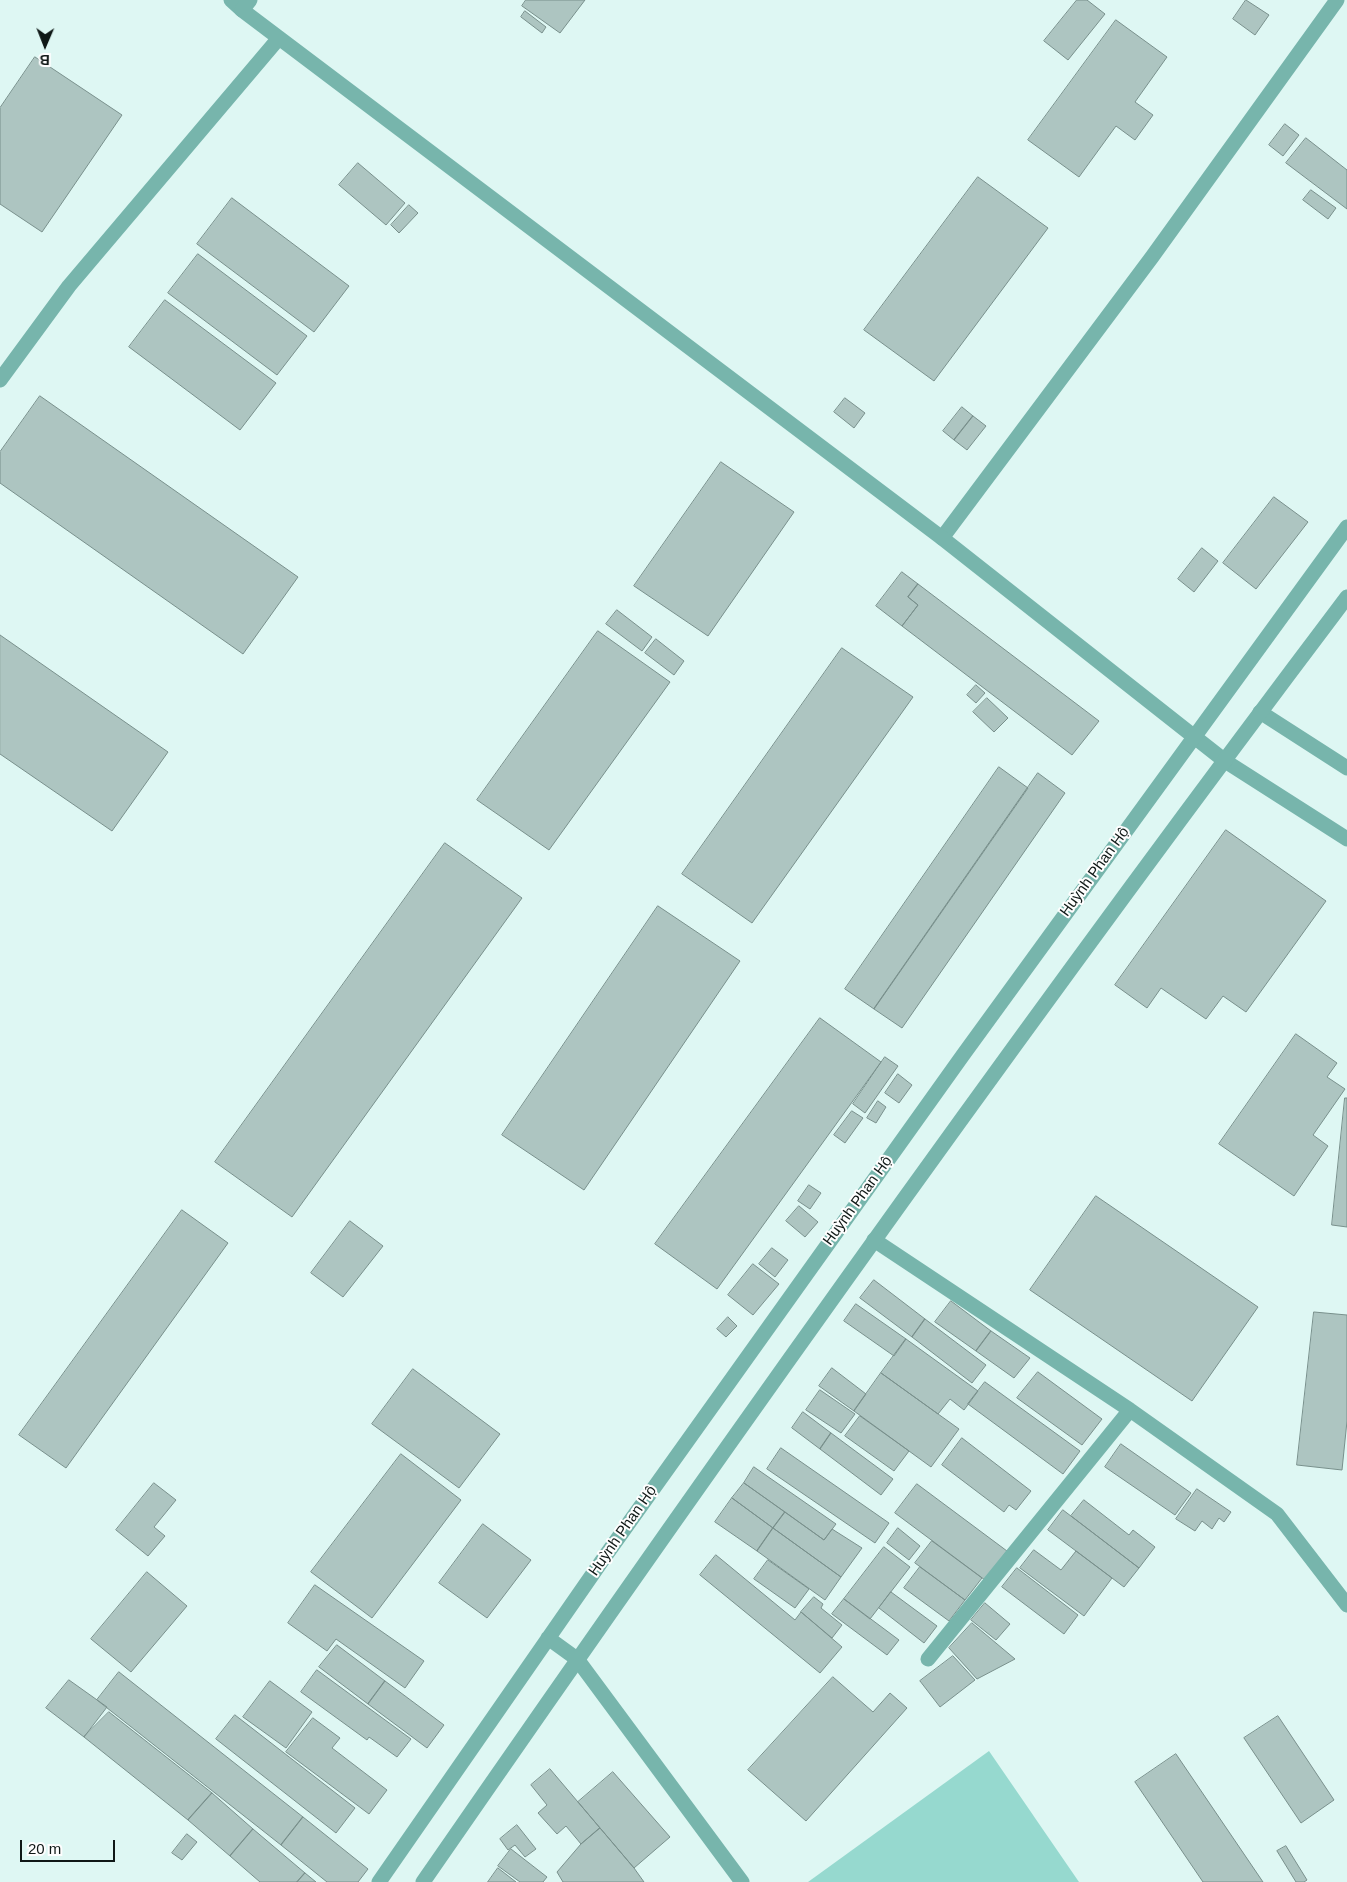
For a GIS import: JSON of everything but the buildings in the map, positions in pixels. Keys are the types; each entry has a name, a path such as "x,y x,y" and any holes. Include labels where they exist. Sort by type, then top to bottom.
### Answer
{"street":[{"path":"942,538 1152,257 1337,0"},
{"path":"241,3 280,38 942,538 1225,761 1347,839"},
{"path":"0,380 69,286 280,38"},
{"name":"Huỳnh Phan Hộ","path":"379,1882 548,1638 940,1087 1193,736 1347,527"},
{"path":"423,1882 577,1659 874,1240 1260,712 1347,597"},
{"path":"1260,712 1347,768"},
{"path":"874,1240 1130,1410 1277,1514 1347,1605"},
{"path":"928,1659 1130,1410"},
{"path":"548,1638 577,1659 742,1882"}],"green space":[{"path":"989,1751 1079,1882 808,1882"}]}
